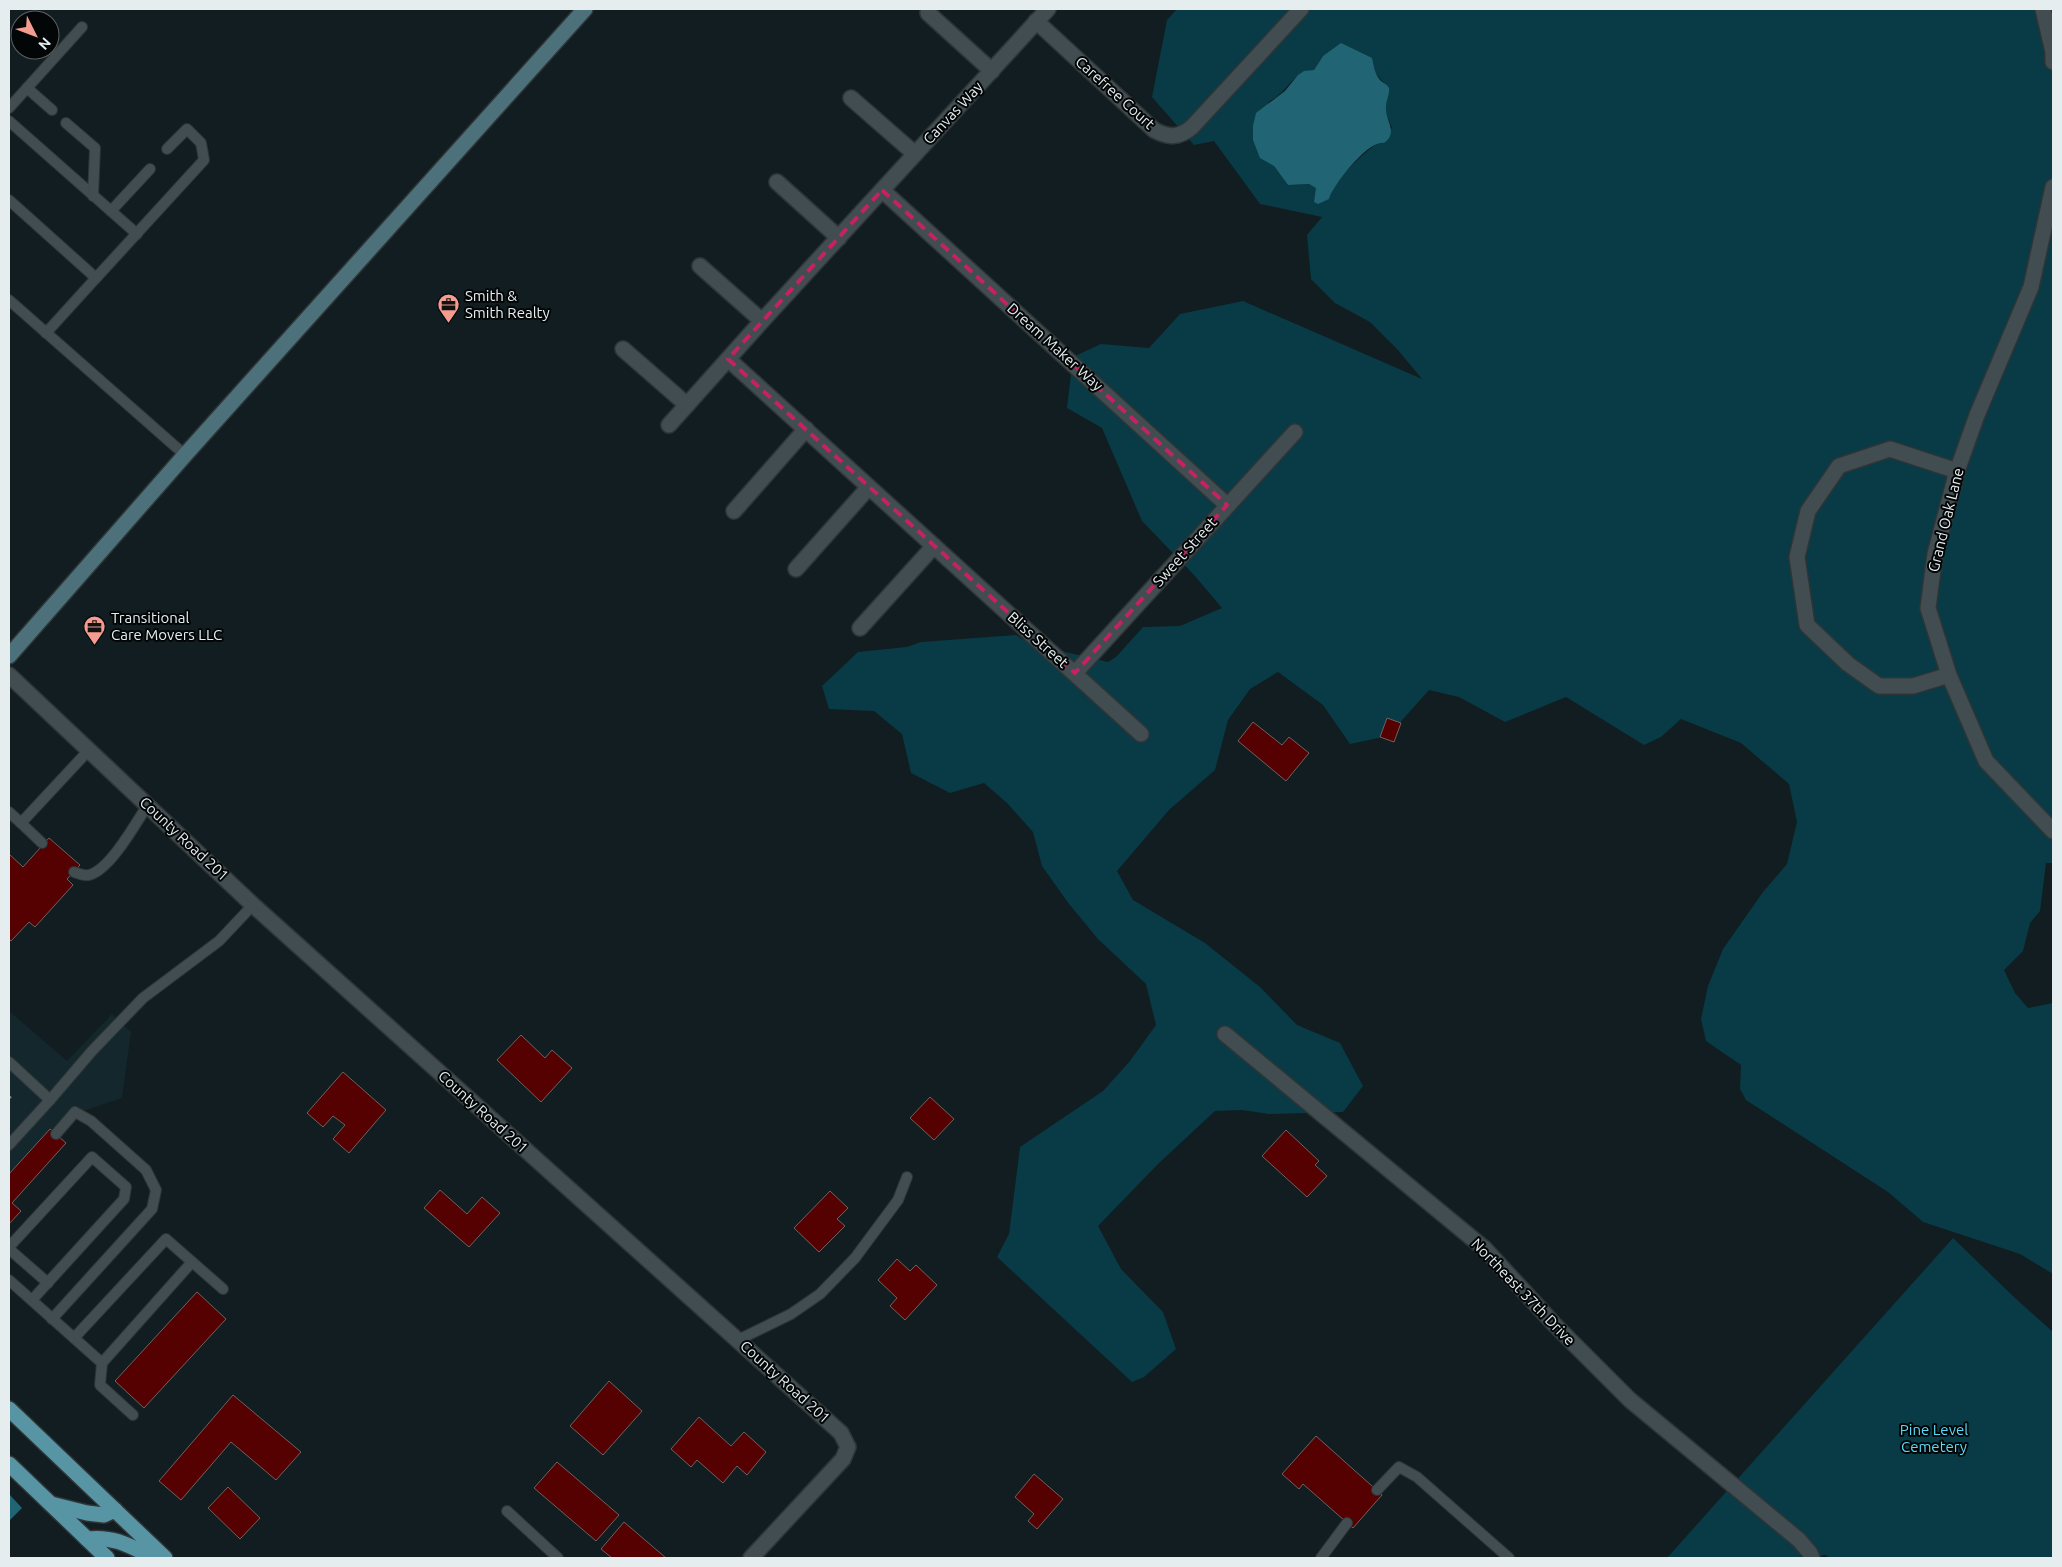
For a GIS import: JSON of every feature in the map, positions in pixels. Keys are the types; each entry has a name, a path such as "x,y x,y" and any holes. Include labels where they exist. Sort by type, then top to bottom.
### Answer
{"main road":[{"path":"9,1408 166,1558"},
{"path":"9,1464 107,1558"},
{"path":"49,1503 104,1515 116,1510"},
{"path":"87,1539 104,1537 120,1541 154,1558"}],"street":[{"path":"9,656 185,455 585,9"},
{"name":"Canvas Way","path":"669,425 1048,9"},
{"name":"Carefree Court","path":"1036,21 1154,130 1172,137 1183,135 1192,127 1301,9"},
{"path":"2043,9 2053,52 2053,62"},
{"name":"Canvas Way","path":"928,14 992,71"},
{"name":"Canvas Way","path":"851,98 915,154"},
{"path":"777,182 838,238"},
{"name":"Grand Oak Lane","path":"2053,187 2031,287 1957,471 1935,554 1928,608 1949,676 1986,761 2053,831"},
{"name":"Dream Maker Way","path":"882,190 1227,504"},
{"path":"700,266 762,321"},
{"path":"623,349 687,405"},
{"name":"Bliss Street","path":"728,359 1141,734"},
{"path":"734,510 806,429"},
{"name":"Sweet Street","path":"1075,673 1227,504 1295,432"},
{"path":"1949,676 1913,686 1879,686 1848,664 1807,625 1797,557 1808,511 1839,466 1890,449 1957,471"},
{"path":"796,569 869,487"},
{"path":"860,628 934,546"},
{"name":"County Road 201","path":"9,675 253,905 841,1433 848,1447 843,1459 751,1558"},
{"name":"Northeast 37th Drive","path":"1225,1034 1485,1250 1554,1324 1630,1400 1799,1540 1812,1558"}],"lane":[{"path":"9,108 82,27"},
{"path":"27,88 52,110"},
{"path":"9,121 137,234"},
{"path":"66,123 94,148 93,196"},
{"path":"46,333 204,160 202,142 187,129 167,150"},
{"path":"110,211 150,168"},
{"path":"9,200 96,278"},
{"path":"9,300 185,455"},
{"path":"22,823 89,750"},
{"path":"74,872 86,876 102,867 119,850 148,806"},
{"path":"9,812 42,843"},
{"path":"9,1145 92,1051 143,998 218,941 253,905"},
{"path":"9,1062 50,1100"},
{"path":"52,1319 152,1209 156,1190 146,1170 91,1122 75,1112 56,1134"},
{"path":"32,1300 48,1283 124,1199 126,1187 92,1157 9,1248 48,1283"},
{"path":"738,1340 791,1314 820,1294 855,1258 882,1222 898,1200 907,1177"},
{"path":"74,1338 166,1239 222,1289"},
{"path":"133,1415 100,1385 102,1363 192,1262"},
{"path":"9,1280 102,1363"},
{"path":"1377,1490 1399,1468 1408,1472 1417,1477 1509,1558"},
{"path":"507,1511 558,1558"},
{"path":"1321,1558 1347,1523"}],"highlighted area":[{"path":"882,190 1227,505 1075,673 728,359"}],"shaded area":[{"path":"1341,43 1372,58 1376,75 1389,88 1386,112 1391,130 1388,139 1384,143 1377,144 1369,149 1352,165 1337,184 1329,199 1318,204 1314,202 1316,188 1309,184 1288,185 1274,166 1260,158 1253,140 1253,126 1256,113 1285,91 1298,75 1304,71 1314,70 1323,56"},
{"path":"9,1011 67,1061 112,1014 131,1032 122,1098 83,1111 9,1194"},
{"path":"9,1494 22,1508 9,1521"}],"green space":[{"path":"1177,9 2053,9 2053,863 2046,863 2040,911 2030,923 2023,951 2004,970 2015,993 2028,1008 2053,1003 2053,1274 2020,1254 1923,1222 1888,1192 1746,1100 1740,1089 1741,1065 1706,1041 1701,1019 1708,986 1723,949 1763,892 1787,864 1797,822 1789,784 1741,743 1681,719 1661,737 1644,745 1566,697 1505,722 1459,697 1429,690 1388,736 1350,744 1323,705 1278,672 1250,689 1228,720 1215,770 1169,810 1117,871 1133,900 1205,943 1260,987 1297,1025 1340,1043 1363,1086 1343,1112 1269,1114 1242,1110 1215,1111 1158,1164 1098,1226 1121,1269 1163,1312 1176,1349 1144,1377 1132,1382 997,1257 1009,1234 1020,1147 1103,1091 1130,1061 1156,1025 1146,984 1098,939 1069,904 1042,866 1033,832 1007,803 984,783 950,793 911,773 902,734 874,711 829,709 822,686 858,652 907,647 921,642 1016,635 1047,654 1061,651 1108,662 1116,657 1143,627 1180,626 1222,608 1194,575 1142,521 1102,428 1067,408 1073,357 1101,344 1149,348 1180,314 1243,301 1422,379 1397,349 1370,322 1335,303 1311,279 1307,235 1322,217 1260,204 1214,141 1194,145 1152,97 1167,20","holes":["1323,56 1375,73 1389,90 1385,106 1392,128 1340,178 1329,199 1314,202 1317,188 1309,184 1288,185 1274,166 1268,102 1279,95 1298,75 1314,70"]},
{"name":"Pine Level Cemetery","path":"1953,1238 2053,1332 2053,1558 1831,1558 1825,1555 1809,1558 1667,1558"}],"building":[{"path":"1387,718 1401,723 1394,742 1380,737"},
{"path":"1253,722 1282,745 1289,737 1309,753 1286,781 1238,741"},
{"path":"49,838 80,865 67,879 73,885 35,927 29,922 11,941 9,939 9,854 23,867"},
{"path":"521,1035 545,1058 552,1050 572,1068 541,1102 497,1060"},
{"path":"343,1072 386,1110 349,1153 333,1139 345,1125 333,1116 323,1127 307,1113"},
{"path":"930,1097 954,1119 934,1140 910,1118"},
{"path":"50,1129 66,1143 12,1203 21,1211 9,1224 9,1174"},
{"path":"1286,1130 1319,1161 1315,1165 1327,1176 1307,1197 1262,1156"},
{"path":"440,1190 467,1214 482,1197 500,1213 469,1247 424,1208"},
{"path":"830,1191 848,1208 837,1219 845,1226 819,1252 794,1228"},
{"path":"897,1259 910,1271 916,1265 937,1285 905,1320 890,1306 897,1298 878,1280"},
{"path":"197,1292 226,1319 144,1408 115,1381"},
{"path":"609,1381 642,1411 603,1455 570,1426"},
{"path":"233,1395 301,1452 276,1480 231,1442 181,1500 159,1481"},
{"path":"699,1417 731,1446 744,1432 766,1452 747,1475 737,1466 723,1483 697,1460 691,1467 671,1449"},
{"path":"1316,1436 1382,1495 1353,1528 1303,1484 1299,1489 1282,1474"},
{"path":"557,1462 619,1515 596,1541 534,1488"},
{"path":"1034,1474 1063,1499 1037,1529 1028,1521 1034,1514 1015,1497"},
{"path":"228,1487 260,1518 240,1539 208,1508"},
{"path":"624,1522 666,1558 612,1558 601,1549"}],"place":[{"name":"Smith & Smith Realty","path":"449,324"},
{"name":"Transitional Care Movers LLC","path":"95,646"}]}
